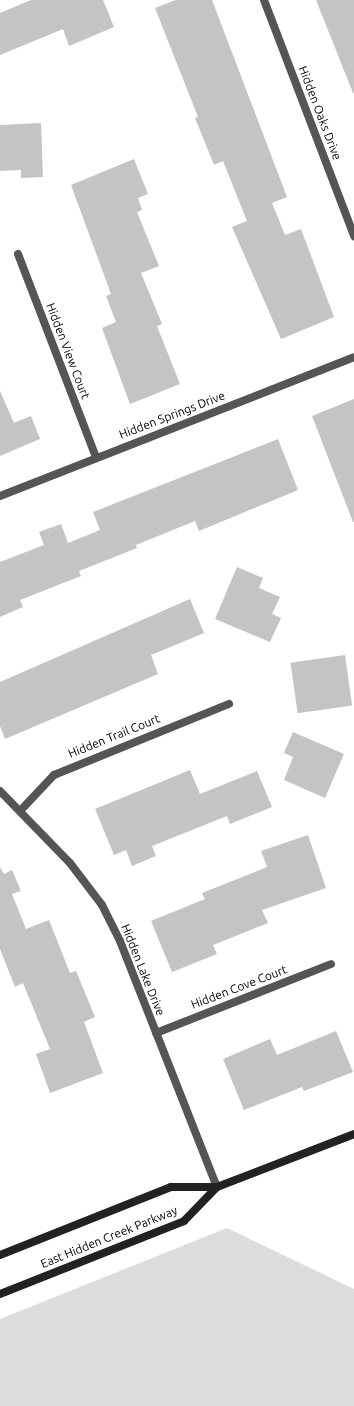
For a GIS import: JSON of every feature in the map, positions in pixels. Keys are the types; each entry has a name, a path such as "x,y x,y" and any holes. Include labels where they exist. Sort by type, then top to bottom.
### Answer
{"main road":[{"name":"East Hidden Creek Parkway","path":"0,1255 171,1187 217,1187 354,1134"},
{"name":"East Hidden Creek Parkway","path":"0,1294 184,1222 217,1187"}],"street":[{"name":"Hidden Oaks Drive","path":"264,0 354,236"},
{"name":"Hidden View Court","path":"18,254 96,457"},
{"name":"Hidden Springs Drive","path":"0,496 96,457 354,357"},
{"name":"Hidden Trail Court","path":"21,810 54,775 229,704"},
{"name":"Hidden Lake Drive","path":"0,791 21,810 70,863 102,906 120,941 217,1187"},
{"name":"Hidden Cove Court","path":"156,1033 331,964"}],"shaded area":[{"path":"227,1228 354,1289 354,1406 0,1406 0,1319"}],"building":[{"path":"31,0 103,0 114,27 69,46 63,29 0,55 0,13"},
{"path":"176,0 212,0 287,197 272,203 285,235 301,229 334,317 281,339 232,227 247,221 223,161 214,165 195,118 198,117 155,8"},
{"path":"316,0 354,0 354,93 353,93"},
{"path":"41,123 43,177 21,178 21,170 0,171 0,125"},
{"path":"134,159 148,194 138,198 142,210 137,212 159,266 141,273 162,324 157,326 180,384 130,404 102,328 116,322 106,296 111,294 71,185"},
{"path":"0,391 14,423 31,416 40,439 0,456"},
{"path":"354,399 354,522 353,522 312,416"},
{"path":"278,439 298,490 199,531 195,521 136,545 137,548 79,571 81,576 20,600 23,607 0,617 0,562 44,545 39,532 61,524 68,543 100,530 93,512"},
{"path":"237,567 263,578 259,588 280,597 272,614 281,618 270,642 215,619"},
{"path":"190,599 204,633 151,655 158,674 5,739 0,726 0,682"},
{"path":"345,655 352,706 298,713 291,663"},
{"path":"293,732 344,754 325,798 284,780 293,757 284,753"},
{"path":"190,770 200,794 257,771 272,807 230,824 227,816 152,846 156,856 132,866 126,850 114,855 95,809"},
{"path":"308,835 326,888 262,910 268,923 213,945 217,954 172,972 151,921 205,899 202,893 267,867 261,851"},
{"path":"0,867 4,874 12,870 21,891 12,894 26,929 49,920 70,973 76,971 95,1017 84,1022 103,1073 50,1093 36,1054 50,1049 23,983 15,987 0,949"},
{"path":"336,1031 353,1072 304,1091 302,1087 244,1110 223,1059 270,1039 277,1055"}]}
